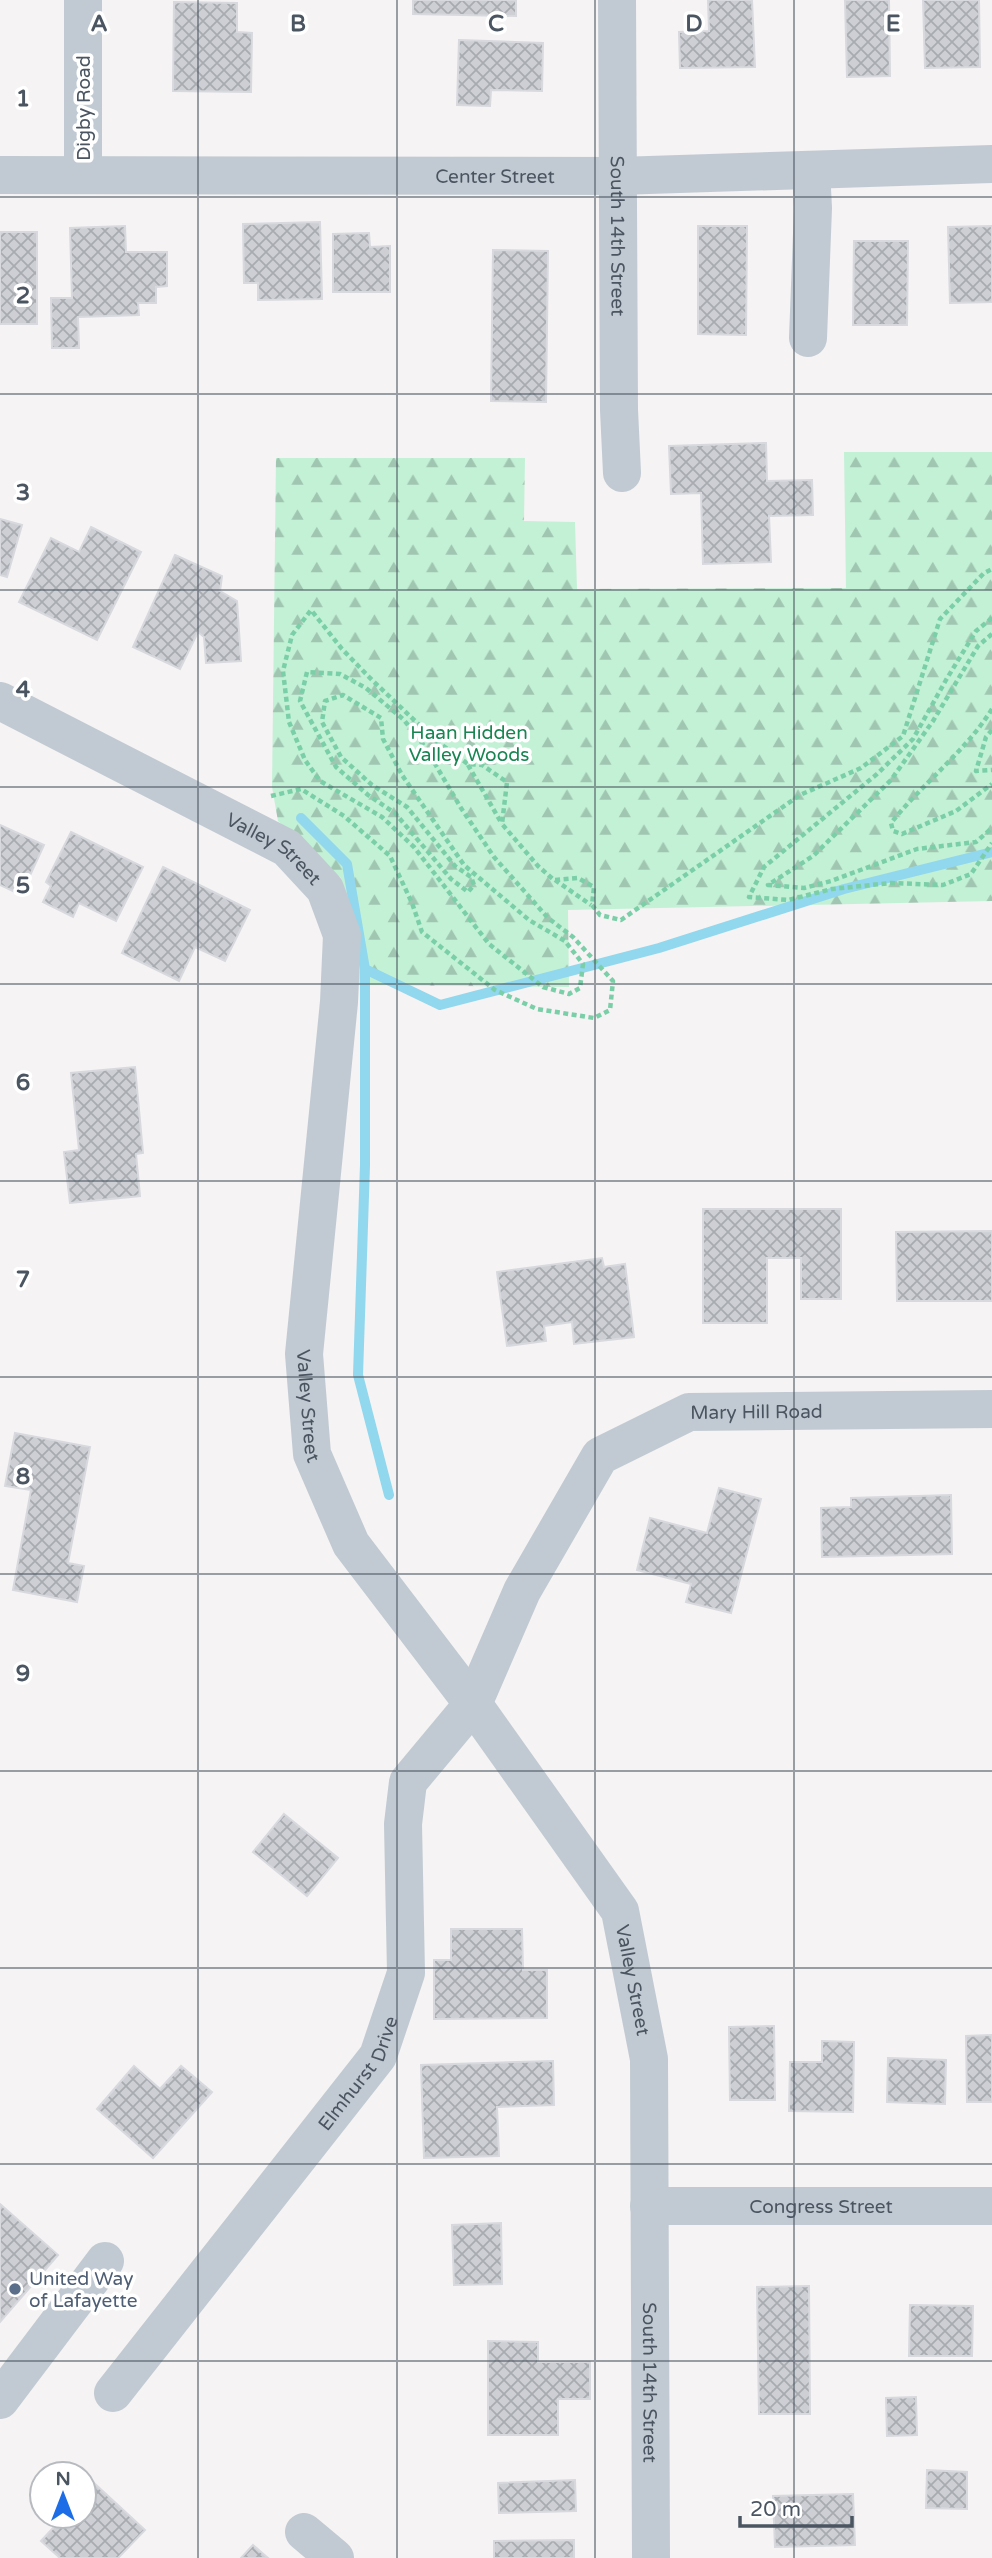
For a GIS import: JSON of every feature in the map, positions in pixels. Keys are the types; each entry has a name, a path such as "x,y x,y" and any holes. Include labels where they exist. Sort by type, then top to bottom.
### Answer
{"street":[{"name":"Digby Road","path":"83,0 83,174"},
{"name":"South 14th Street","path":"617,0 619,410 622,472"},
{"name":"Center Street","path":"0,175 618,176 992,164"},
{"path":"808,338 813,208 811,170"},
{"name":"Valley Street","path":"0,702 287,848 325,889 342,935 339,1002 304,1354 312,1454 351,1545 473,1704 620,1911 649,2059 649,2206"},
{"name":"Mary Hill Road","path":"473,1704 522,1591 600,1456 689,1412 992,1409"},
{"name":"Elmhurst Drive","path":"113,2393 378,2056 406,1973 403,1824 408,1782 473,1704"},
{"name":"South 14th Street","path":"649,2206 651,2558"},
{"name":"Congress Street","path":"649,2206 992,2207"},
{"path":"0,2400 105,2261"},
{"path":"304,2532 335,2558"}],"path":[{"path":"261,797 301,789 344,816 390,856 422,932 495,990 537,1009 594,1018 610,1010 613,981 573,937 548,918 494,858 425,747 404,720 366,688 340,674 307,672 300,701 336,767 368,795 395,813 451,878 468,892 474,886 471,877 455,866 407,807 372,785 341,757 322,722 325,701 343,695 381,718 383,739 402,775 464,865 529,920 565,941 583,964 580,988 569,994 543,987 489,944 414,847 382,817 320,781 305,760 289,722 283,671 292,635 311,610 342,649 370,678 434,739 467,764 502,824 538,866 592,905 600,915 621,920 800,795 862,768 903,736 940,619 984,573 992,569"},
{"path":"992,618 976,631 913,739 877,774 764,867 749,897 788,900 832,889 891,883 943,886 971,874 992,843"},
{"path":"992,634 978,646 933,721 891,780 813,856 768,886 804,888 831,881 917,849 976,842 992,828"},
{"path":"992,709 949,762 908,802 891,823 893,831 902,834 956,811 992,784"},
{"path":"992,730 986,737 976,771 992,770"},
{"path":"467,764 482,765 508,782 502,824"},
{"path":"554,880 578,878 594,887 592,905"}],"green space":[{"name":"Haan Hidden Valley Woods","path":"844,452 992,452 992,901 568,910 569,987 358,985 341,878 278,821 272,787 276,458 525,458 524,521 575,522 577,589 846,588"}],"building":[{"path":"413,0 516,0 516,16 413,14"},
{"path":"708,0 752,0 755,67 680,68 679,32 709,31"},
{"path":"845,0 889,0 890,76 847,77"},
{"path":"923,0 979,0 980,67 925,68"},
{"path":"174,2 237,3 237,32 252,33 251,92 173,91"},
{"path":"459,40 543,43 542,91 491,90 490,106 457,105"},
{"path":"320,222 322,299 258,300 258,283 244,283 243,224"},
{"path":"125,226 126,252 167,252 167,286 156,287 156,303 138,303 139,315 78,317 79,348 52,348 51,298 72,298 70,228"},
{"path":"698,226 747,226 746,335 698,334"},
{"path":"992,226 992,302 950,303 948,227"},
{"path":"0,232 37,232 37,324 0,324"},
{"path":"369,233 370,247 390,246 390,292 333,292 333,234"},
{"path":"854,241 908,241 907,325 853,325"},
{"path":"493,250 548,251 546,402 491,401"},
{"path":"766,443 767,481 812,480 813,515 769,516 771,562 703,564 701,493 671,494 669,446"},
{"path":"0,519 22,525 7,577 0,575"},
{"path":"91,527 141,552 97,640 19,602 51,538 79,552"},
{"path":"175,555 222,576 220,591 237,601 241,661 206,663 204,637 198,632 180,669 133,647"},
{"path":"0,825 44,845 21,895 0,885"},
{"path":"71,832 143,867 116,921 79,903 73,917 43,902 51,886 46,882"},
{"path":"163,867 250,910 225,961 195,947 179,981 122,953"},
{"path":"135,1067 143,1153 136,1154 140,1196 70,1203 64,1152 79,1150 71,1073"},
{"path":"703,1209 841,1209 841,1299 801,1299 801,1258 767,1258 767,1323 703,1323"},
{"path":"992,1231 992,1301 897,1301 896,1232"},
{"path":"602,1258 604,1267 625,1264 634,1337 574,1344 572,1322 544,1326 546,1341 507,1346 497,1272"},
{"path":"15,1433 90,1447 68,1563 84,1566 77,1602 13,1590 31,1490 5,1486"},
{"path":"719,1488 761,1499 731,1613 686,1602 691,1584 637,1570 650,1518 707,1533"},
{"path":"951,1495 952,1554 822,1557 821,1508 851,1507 851,1498"},
{"path":"284,1814 338,1858 307,1896 253,1852"},
{"path":"451,1929 522,1929 523,1970 547,1970 547,2018 434,2019 434,1960 451,1960"},
{"path":"774,2026 775,2100 730,2100 729,2027"},
{"path":"992,2035 992,2102 967,2102 966,2036"},
{"path":"822,2041 854,2042 853,2112 789,2111 790,2062 822,2062"},
{"path":"888,2058 946,2060 945,2104 887,2102"},
{"path":"553,2061 554,2105 497,2107 499,2156 424,2158 421,2065"},
{"path":"134,2066 160,2089 181,2066 212,2092 153,2158 97,2109"},
{"name":"United Way of Lafayette","path":"0,2204 58,2255 0,2322"},
{"path":"501,2223 502,2284 454,2285 452,2225"},
{"path":"809,2286 810,2414 759,2414 757,2287"},
{"path":"910,2305 973,2306 972,2356 909,2356"},
{"path":"488,2341 538,2342 538,2362 590,2362 590,2399 558,2399 558,2435 488,2435"},
{"path":"916,2397 917,2435 887,2436 886,2398"},
{"path":"927,2470 967,2472 967,2509 926,2508"},
{"path":"575,2480 576,2511 499,2513 498,2483"},
{"path":"98,2487 145,2530 118,2558 60,2558 41,2541 51,2530 98,2530"},
{"path":"853,2494 855,2545 775,2547 773,2496"},
{"path":"574,2540 574,2558 494,2558 494,2541"},
{"path":"253,2545 268,2558 241,2558"}],"waterway":[{"path":"301,818 347,864 365,969 440,1005 659,948 844,889 992,852"},
{"path":"365,969 365,1165 358,1375 389,1495"}],"place":[{"name":"United Way of Lafayette","path":"15,2289"}]}
